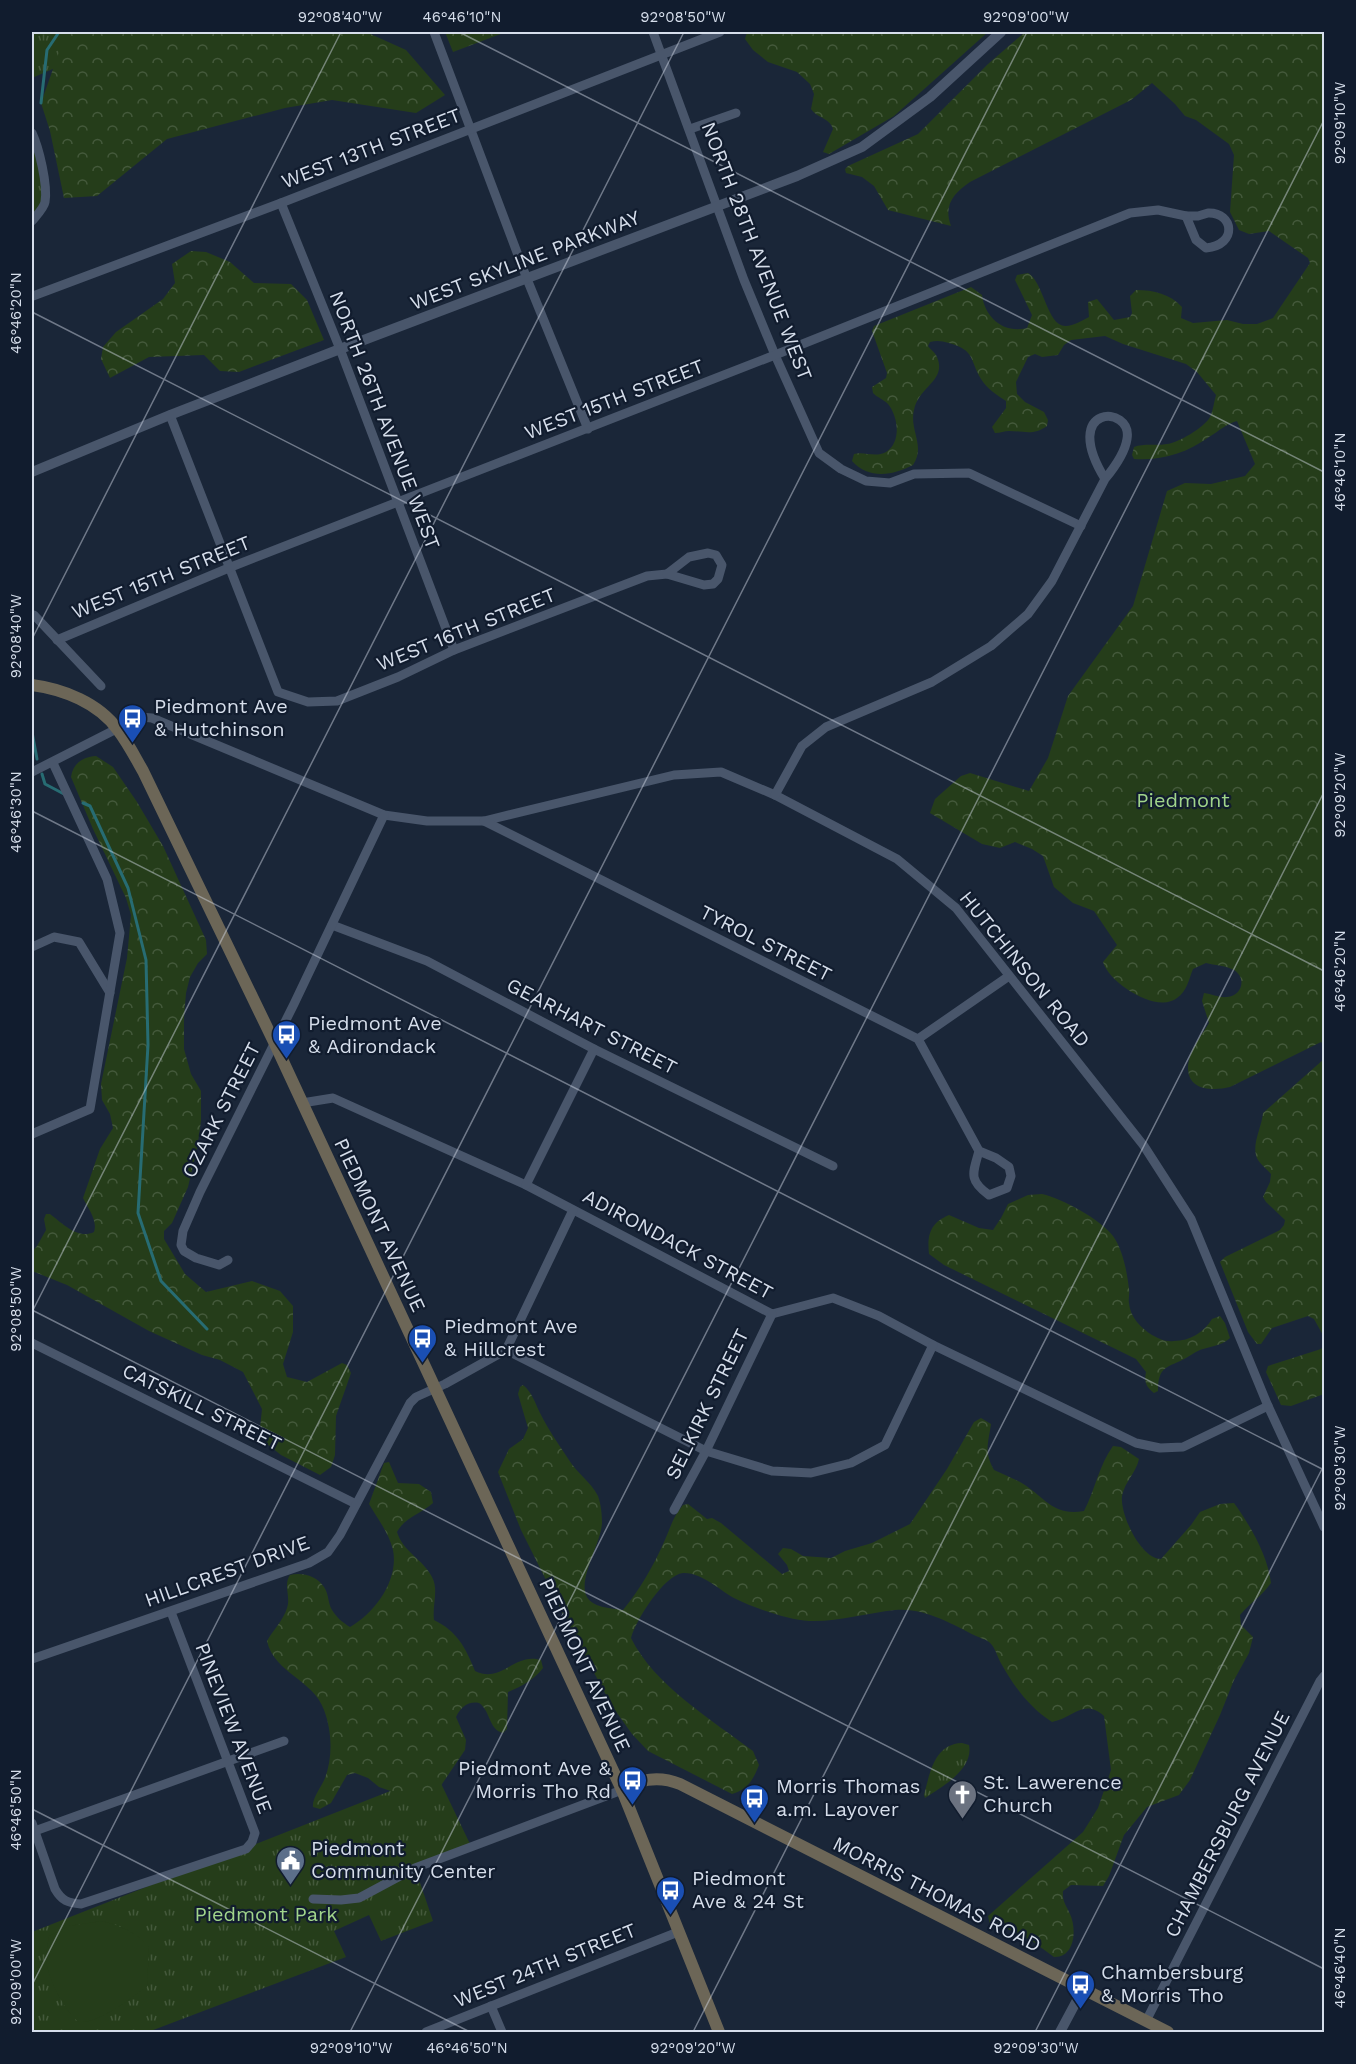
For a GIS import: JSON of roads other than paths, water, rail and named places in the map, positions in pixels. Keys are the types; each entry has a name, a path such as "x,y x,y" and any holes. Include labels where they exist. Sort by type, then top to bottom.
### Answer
{"main road":[{"name":"PIEDMONT AVENUE","path":"32,685 74,696 93,707 117,728 143,771 275,1044 622,1790 718,2032"},
{"name":"MORRIS THOMAS ROAD","path":"622,1790 636,1782 648,1779 664,1779 680,1785 1168,2032"}],"street":[{"path":"434,32 527,279 588,429"},
{"name":"NORTH 28TH AVENUE WEST","path":"653,32 719,206 744,280 819,453 841,469 866,481 890,483 914,474 969,473 1081,526"},
{"name":"WEST 13TH STREET","path":"32,297 720,32"},
{"name":"WEST SKYLINE PARKWAY","path":"32,472 340,348 797,176 862,147 930,98 1001,32"},
{"path":"690,129 736,113"},
{"path":"32,133 44,182 45,203 32,221"},
{"name":"NORTH 26TH AVENUE WEST","path":"281,203 340,348 454,650"},
{"name":"WEST 15TH STREET","path":"57,640 231,567 588,429 1130,213 1158,210 1186,216 1215,213 1222,217 1228,227 1226,240 1215,247 1206,248 1196,240 1186,216"},
{"path":"170,415 231,567"},
{"path":"775,795 802,746 826,727 932,682 991,646 1028,614 1052,581 1128,438 1124,424 1113,416 1100,417 1089,433 1089,441 1098,467 1105,479"},
{"name":"WEST 16TH STREET","path":"231,567 278,692 308,702 337,701 398,677 454,650 647,576 667,574 704,585 713,584 718,579 722,565 716,555 708,553 689,557 667,574"},
{"path":"34,615 101,686"},
{"name":"HUTCHINSON ROAD","path":"32,772 140,717 152,718 384,815 427,821 484,821 674,775 721,772 775,795 897,858 956,908 1144,1146 1191,1220 1268,1406 1324,1527"},
{"path":"32,1134 90,1109 120,933 107,879 53,763"},
{"name":"OZARK STREET","path":"228,1260 219,1265 196,1258 184,1251 181,1245 183,1231 384,815"},
{"name":"TYROL STREET","path":"484,821 918,1039"},
{"name":"GEARHART STREET","path":"332,925 427,961 594,1049 833,1166"},
{"path":"32,947 54,938 79,942 110,993"},
{"path":"979,1151 973,1172 977,1186 989,1195 999,1193 1007,1188 1011,1176 1009,1167 996,1158 979,1151 918,1039 1009,976"},
{"path":"526,1185 594,1049"},
{"name":"ADIRONDACK STREET","path":"302,1103 333,1098 526,1185 772,1314 833,1298 879,1316 933,1346 1136,1443 1160,1448 1183,1447 1268,1406"},
{"path":"573,1210 506,1350 706,1451 772,1470 811,1473 851,1463 885,1445 933,1346"},
{"name":"SELKIRK STREET","path":"674,1510 706,1451 772,1314"},
{"name":"CATSKILL STREET","path":"32,1343 356,1504"},
{"name":"HILLCREST DRIVE","path":"32,1659 309,1563 328,1552 340,1535 410,1402 506,1350"},
{"name":"PINEVIEW AVENUE","path":"32,1828 56,1889 61,1899 69,1904 81,1904 246,1849 252,1842 255,1833 171,1612"},
{"name":"CHAMBERSBURG AVENUE","path":"1146,2021 1324,1676"},
{"path":"32,1828 229,1762 284,1741"},
{"path":"313,1899 358,1898 415,1868 622,1790"},
{"name":"WEST 24TH STREET","path":"426,2032 678,1932"},
{"path":"1060,2032 1083,1989"},
{"path":"492,2006 502,2032"}],"waterway":[{"path":"41,103 47,50 59,32"},
{"path":"32,732 37,759"},
{"path":"42,774 45,784 64,794"},
{"path":"83,803 90,806 128,888 146,960 148,1045 138,1213 161,1281 207,1329"}],"place":[{"name":"Piedmont Ave & Hutchinson","path":"133,744"},
{"name":"Piedmont Ave & Adirondack","path":"287,1060"},
{"name":"Piedmont Ave & Hillcrest","path":"423,1364"},
{"name":"Piedmont Ave & Morris Tho Rd","path":"632,1806"},
{"name":"St. Lawerence Church","path":"962,1820"},
{"name":"Morris Thomas a.m. Layover","path":"755,1824"},
{"name":"Piedmont Community Center","path":"290,1886"},
{"name":"Piedmont Ave & 24 St","path":"671,1916"},
{"name":"Chambersburg & Morris Tho","path":"1080,2010"}],"park label":[{"name":"Piedmont","path":"1183,800"},
{"name":"Piedmont Park","path":"266,1914"}]}
